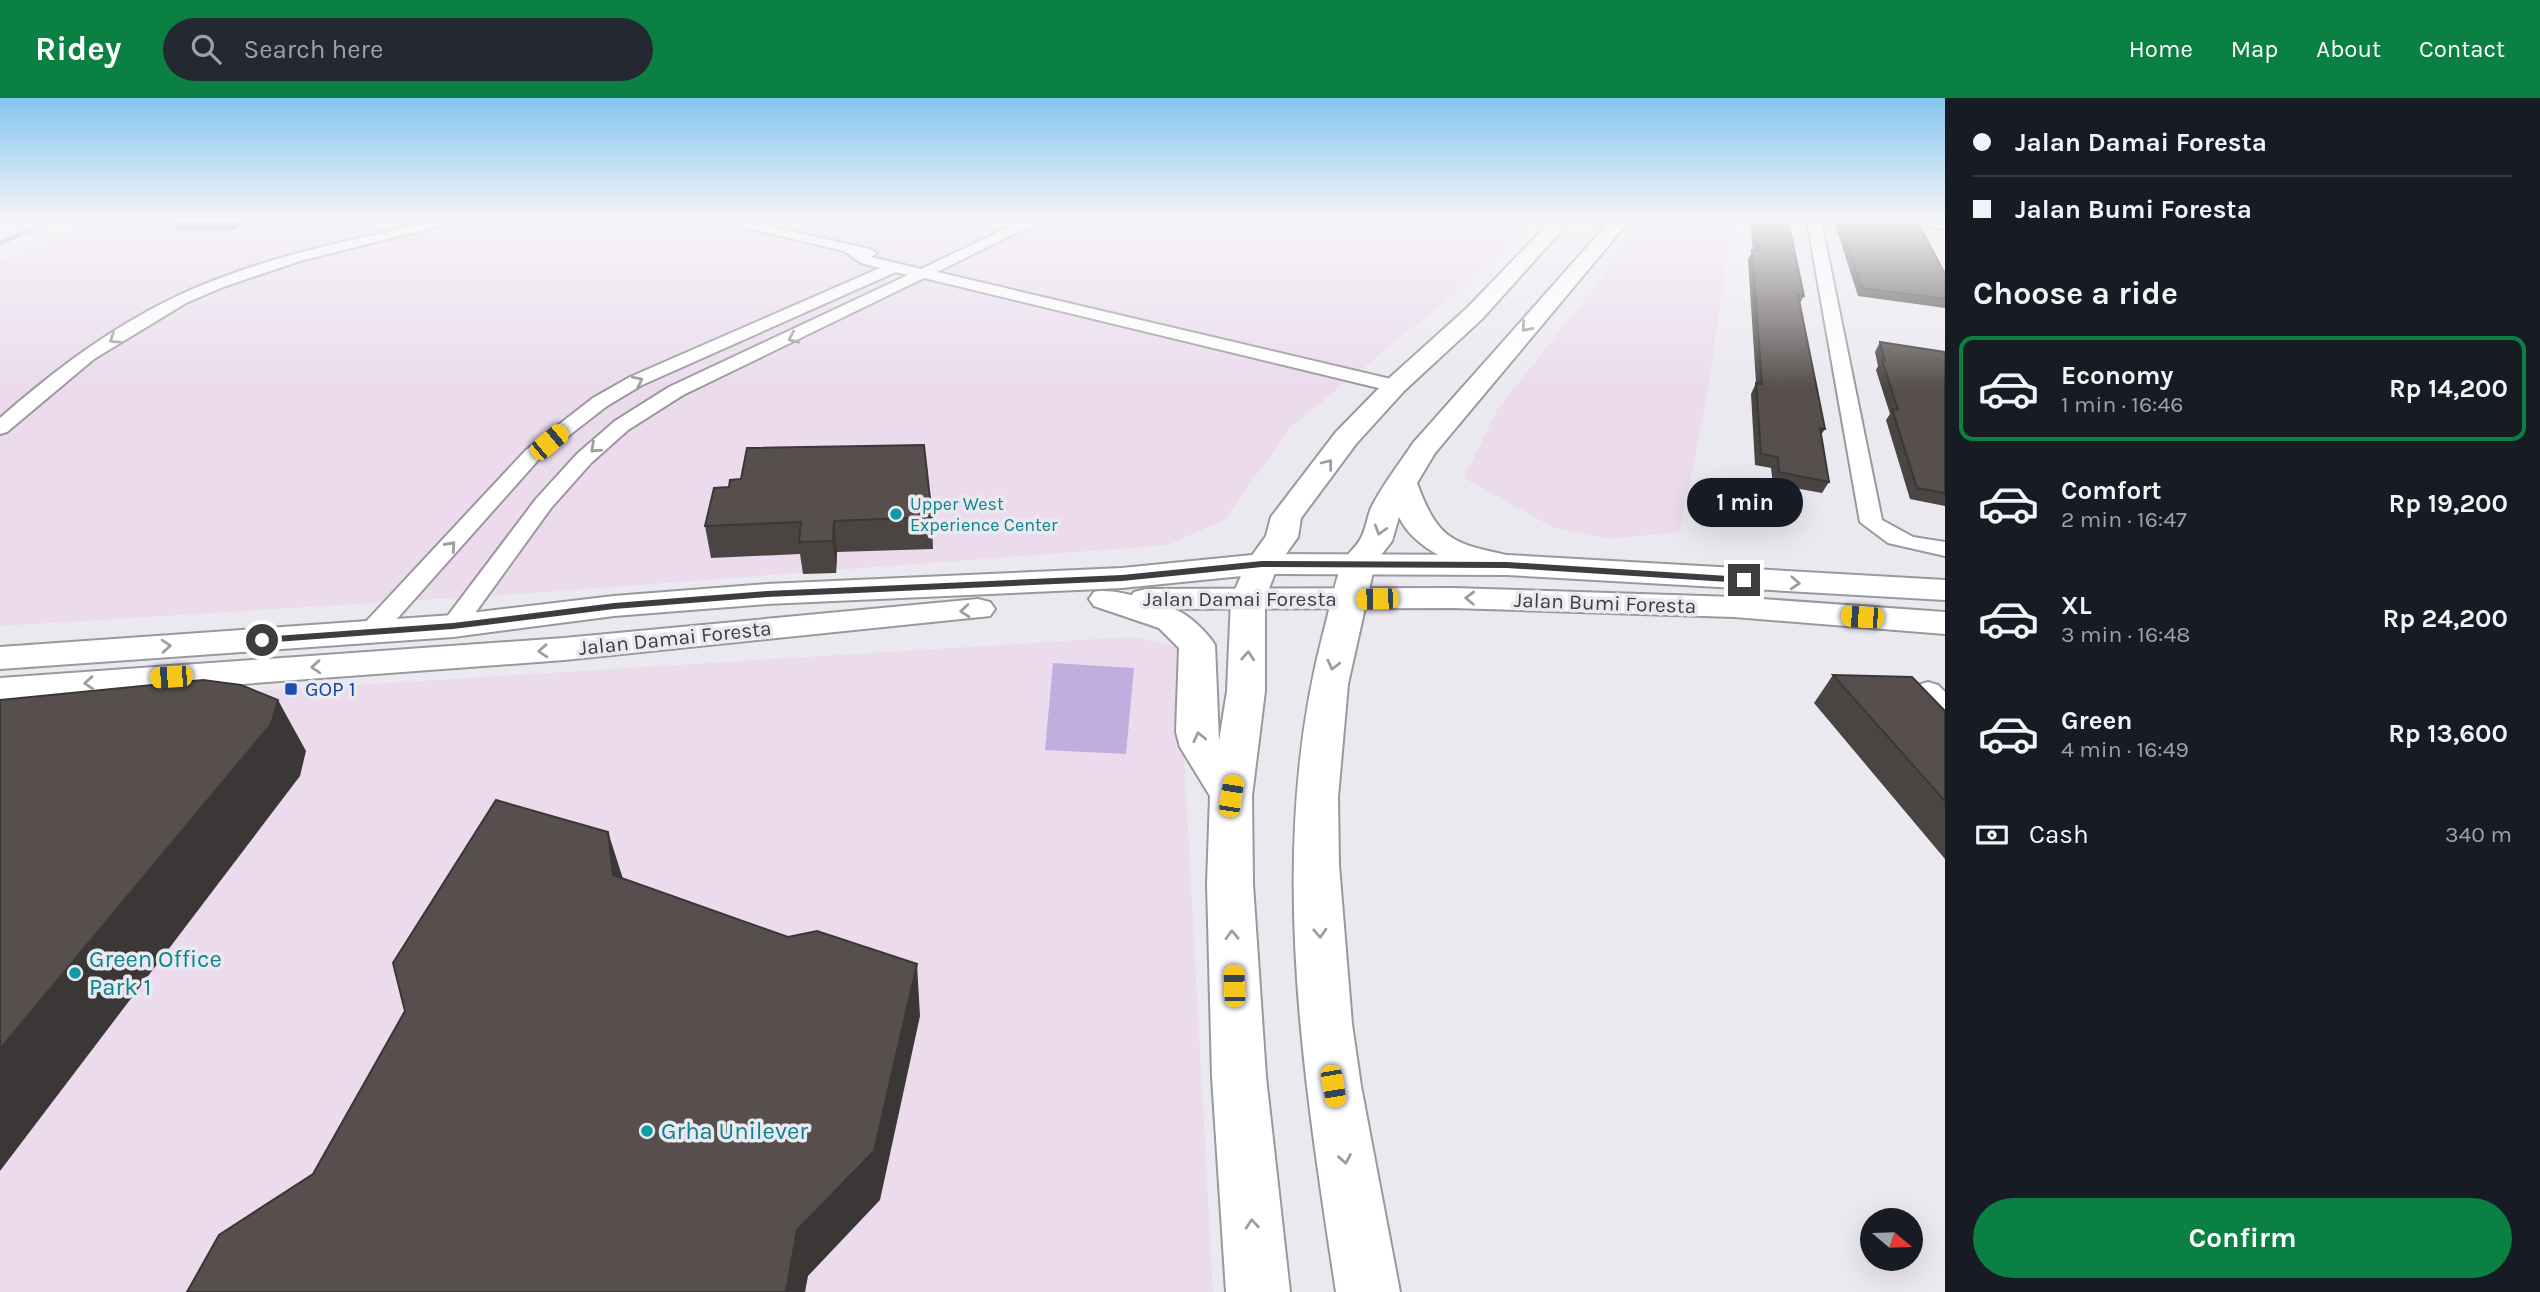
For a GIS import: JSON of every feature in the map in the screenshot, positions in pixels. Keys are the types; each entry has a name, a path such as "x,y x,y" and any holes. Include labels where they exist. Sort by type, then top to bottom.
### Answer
{"main road":[{"path":"1258,1292 1236,1025 1230,884 1231,796 1244,713 1248,599 1262,564 1282,537 1286,517 1346,438 1509,277"},
{"path":"1368,1292 1333,1086 1317,865 1317,797 1329,684 1354,581 1376,541 1386,509 1401,481 1423,449 1571,277"},
{"path":"1401,481 1417,522 1434,540 1467,555 1507,565"},
{"name":"Jalan Damai Foresta","path":"0,658 370,633 453,626 614,606 767,594 1122,578 1262,564 1354,581"},
{"name":"Jalan Bumi Foresta","path":"1354,581 1507,565 1945,590"},
{"name":"Jalan Damai Foresta","path":"0,690 564,649 701,634 1106,600 1209,597 1248,599 1354,581"},
{"name":"Jalan Bumi Foresta","path":"1354,581 1453,598 1734,607 1945,623"},
{"path":"1106,600 1171,621 1197,645 1196,732 1200,747 1231,796"}],"street":[{"path":"66,352 114,319 216,277"},
{"path":"0,428 96,351 145,318 192,296 246,277"},
{"path":"370,633 533,454 600,402 636,381 873,277"},
{"path":"453,626 562,485 600,443 643,411 676,391 839,316 914,277"},
{"path":"938,277 1402,380"},
{"path":"982,277 1301,357"},
{"path":"1825,277 1871,522 1886,536 1905,543 1945,549"},
{"path":"806,307 838,308 839,316"},
{"path":"484,510 486,522 499,525 518,520 562,485"}],"shaded area":[{"path":"0,277 1475,277 1291,427 1224,520 1168,545 518,594 0,626"},
{"path":"1603,277 1724,277 1708,390 1680,532 1609,539 1552,527 1464,478 1497,410"},
{"path":"1130,637 1178,646 1213,1292 0,1292 0,713 130,699"},
{"path":"1053,663 1134,668 1126,754 1045,750"}],"building":[{"path":"1754,277 1800,277 1804,296 1798,295 1825,429 1820,428 1829,482 1779,472 1778,457 1761,454 1756,383 1762,384"},
{"path":"1858,277 1945,277 1945,299 1862,288"},
{"path":"1880,342 1945,352 1945,493 1917,488 1892,409 1898,410 1882,360 1885,361"},
{"path":"924,445 932,517 834,521 833,541 799,542 801,522 705,526 714,488 729,487 730,480 741,479 747,448"},
{"path":"1833,675 1912,677 1945,711 1945,801"},
{"path":"203,680 241,685 278,700 271,724 0,1049 0,700"},
{"name":"Grha Unilever","path":"496,800 608,832 613,875 788,937 817,931 917,964 874,1151 797,1230 786,1292 187,1292 219,1235 313,1174 405,1011 393,963"}],"place":[{"name":"Upper West Experience Center","path":"896,514"},
{"name":"GOP 1","path":"291,689"},
{"name":"Green Office Park 1","path":"75,973"},
{"name":"Grha Unilever","path":"647,1131"}],"route":[{"path":"262,640 453,626 614,606 767,594 1122,578 1262,564 1359,562 1446,566 1507,565 1744,580"}]}
